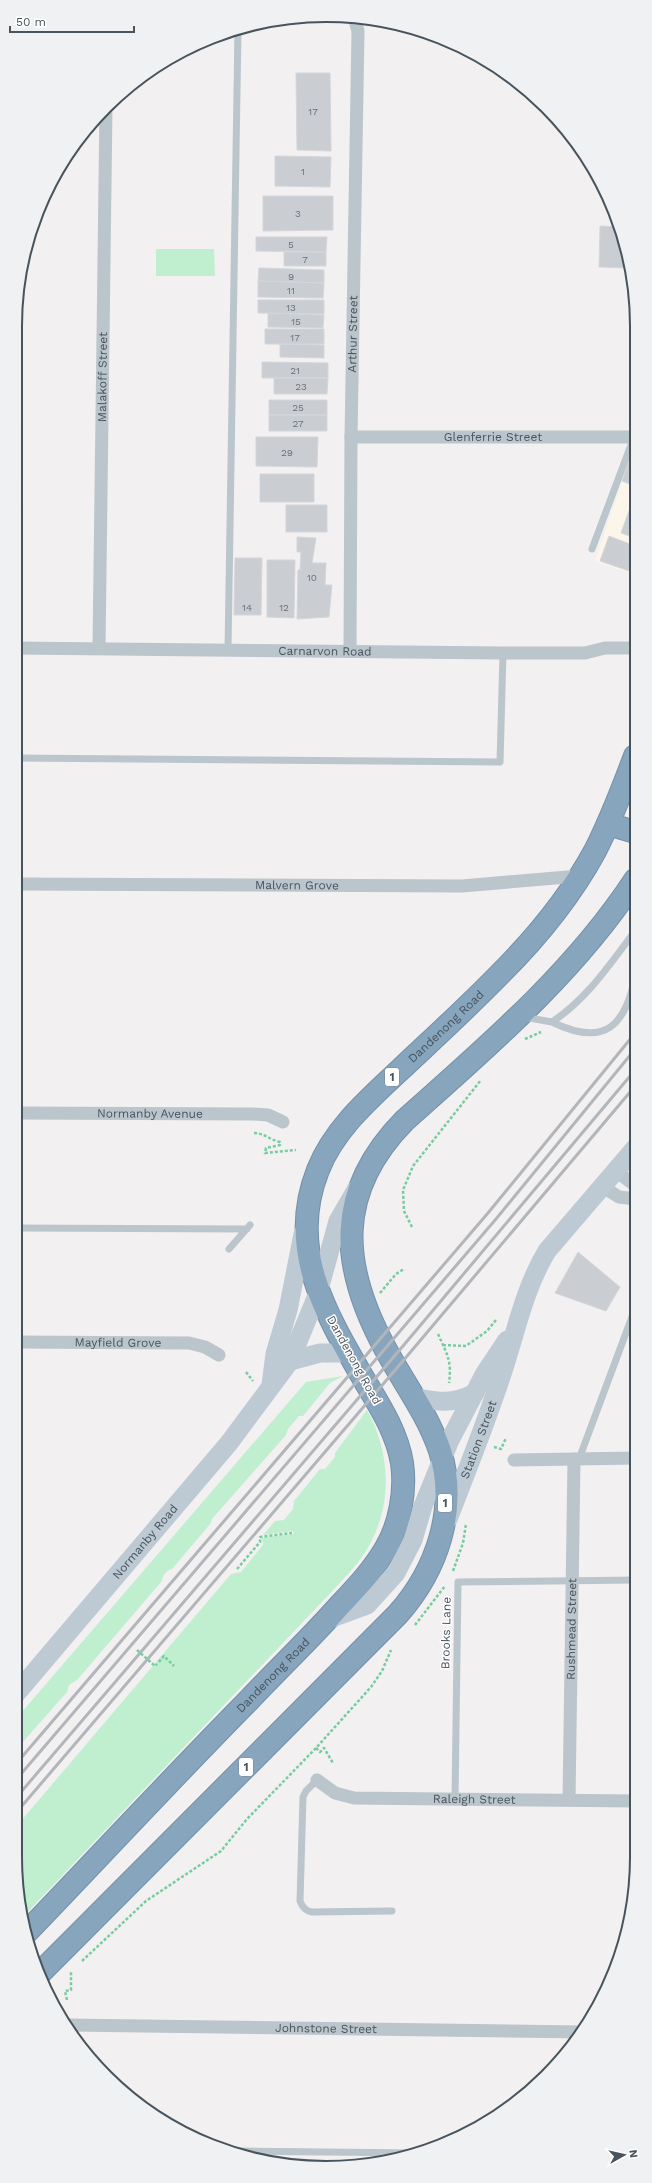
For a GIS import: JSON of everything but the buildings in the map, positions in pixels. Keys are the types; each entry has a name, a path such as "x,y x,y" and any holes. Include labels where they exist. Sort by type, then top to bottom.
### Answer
{"highway":[{"name":"Dandenong Road","path":"30,1928 170,1780 326,1620 374,1568 386,1548 396,1527 402,1494 402,1464 393,1433 318,1293 308,1257 306,1234 308,1211 318,1169 346,1124 509,965 548,920 580,876 608,824 630,769"},
{"path":"608,824 630,831"},
{"name":"1","path":"44,1969 398,1614 410,1600 426,1576 438,1547 446,1496 442,1459 434,1437 364,1306 356,1278 351,1245 352,1222 358,1197 368,1170 382,1145 401,1124 519,1016 573,960 630,886"}],"street":[{"name":"Arthur Street","path":"350,651 351,437 358,31 356,24"},
{"name":"Malakoff Street","path":"98,648 106,117"},
{"name":"Glenferrie Street","path":"351,437 630,437"},
{"name":"Carnarvon Road","path":"22,648 503,653 585,653 605,648 630,648"},
{"name":"Malvern Grove","path":"22,884 462,886 580,876"},
{"name":"Normanby Avenue","path":"22,1113 253,1114 268,1115 283,1122"},
{"name":"Station Street","path":"438,1547 502,1374 514,1330 534,1276 547,1252 630,1154"},
{"name":"Normanby Road","path":"262,1383 290,1361 318,1293 338,1221 368,1170"},
{"path":"616,1171 630,1182"},
{"path":"603,1187 619,1197 630,1198"},
{"name":"Normanby Road","path":"22,1687 246,1423 275,1354 288,1310 308,1211"},
{"name":"Station Street","path":"326,1620 367,1605 396,1573 413,1540 423,1506 442,1459 489,1366 514,1330"},
{"name":"Mayfield Grove","path":"22,1342 189,1343 205,1347 219,1355"},
{"path":"290,1361 320,1353 349,1353"},
{"path":"413,1397 444,1403 457,1401 475,1393"},
{"path":"514,1460 630,1458"},
{"name":"Rushmead Street","path":"569,1800 572,1581 577,1459"},
{"name":"Raleigh Street","path":"317,1780 335,1793 348,1797 630,1801"},
{"name":"Johnstone Street","path":"72,2025 575,2032"}],"lane":[{"path":"228,650 238,35"},
{"path":"592,550 630,448"},
{"path":"22,758 500,762 503,653"},
{"path":"552,1022 575,1005 630,937"},
{"path":"519,1016 552,1022 566,1028 590,1034 609,1028 618,1020 627,1007 630,996"},
{"path":"22,1228 249,1227 229,1249"},
{"path":"577,1459 630,1322"},
{"path":"572,1581 630,1580"},
{"name":"Brooks Lane","path":"455,1799 458,1582 572,1581"},
{"path":"317,1780 306,1791 303,1798 300,1901 302,1906 307,1911 312,1912 392,1911"},
{"path":"248,2151 396,2153"}],"path":[{"path":"523,1041 528,1036 547,1030"},
{"path":"412,1227 404,1211 403,1190 413,1166 482,1078"},
{"path":"254,1133 262,1133 272,1140 280,1142 280,1145 266,1148 265,1153 296,1150"},
{"path":"376,1298 396,1274 404,1269"},
{"path":"443,1345 466,1346 487,1332 496,1320"},
{"path":"438,1334 449,1356 451,1366 449,1386"},
{"path":"246,1372 262,1383"},
{"path":"494,1447 501,1449 506,1438"},
{"path":"237,1569 260,1542 260,1537 292,1533"},
{"path":"137,1650 155,1666 164,1656 174,1666"},
{"path":"316,1748 320,1752 324,1748 333,1764"},
{"path":"66,2000 65,1991 71,1990 71,1971"}],"shaded area":[{"path":"630,459 630,573 595,561"}],"green space":[{"path":"156,249 214,249 215,276 156,276"},
{"path":"343,1376 330,1383 303,1416 299,1416 288,1429 286,1435 212,1519 211,1523 172,1569 165,1573 162,1581 77,1680 69,1685 67,1692 22,1743 22,1712 306,1382"},
{"path":"367,1410 381,1445 385,1464 386,1482 380,1519 364,1554 336,1587 27,1912 23,1877 22,1820 231,1574 241,1572 263,1545 262,1538 294,1534 293,1531 263,1535 275,1521 284,1520 293,1509 294,1501 320,1469 325,1469 335,1457 335,1453"}],"railway":[{"path":"22,1757 488,1213 630,1039"},
{"path":"22,1773 496,1219 630,1055"},
{"path":"22,1791 403,1346 630,1076"},
{"path":"22,1806 408,1355 630,1092"}]}
